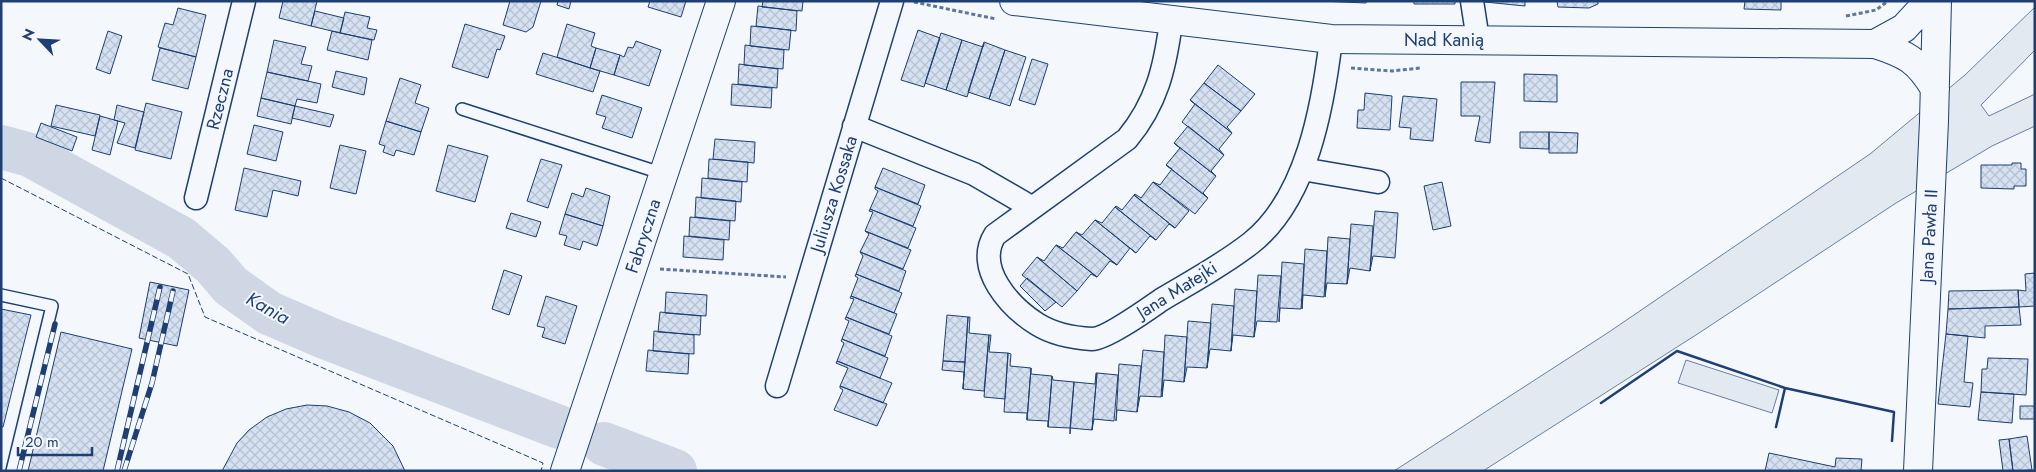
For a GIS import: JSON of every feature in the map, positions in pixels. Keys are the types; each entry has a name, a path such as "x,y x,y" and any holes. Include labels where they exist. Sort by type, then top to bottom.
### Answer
{"street":[{"name":"Rzeczna","path":"196,198 244,1"},
{"name":"Fabryczna","path":"565,471 721,1"},
{"name":"Juliusza Kossaka","path":"777,386 892,1"},
{"name":"Nad Kanią","path":"1014,1 1171,22 1331,39 1875,44 1900,52 1914,60 1925,72 1935,89"},
{"path":"1472,1 1478,40"},
{"name":"Nad Kanią","path":"1875,44 1904,28 1929,1"},
{"name":"Jana Pawła II","path":"1918,471 1935,89 1936,1"},
{"name":"Jana Matejki","path":"1171,22 1156,94 1143,120 1127,139 1031,207 995,235 988,246 989,264 995,282 1018,308 1038,325 1061,334 1094,339 1115,329 1251,243 1266,228 1283,205 1302,169 1314,134 1327,76 1331,39"},
{"path":"854,126 974,174 1031,207"},
{"path":"1302,169 1378,182"}],"lane":[{"path":"462,109 664,174"},
{"path":"1,295 52,306 12,471"}],"path":[{"path":"1876,10 1888,1"},
{"path":"652,268 809,278"}],"shaded area":[{"path":"2035,7 2035,50 1981,105 1989,116 2035,94 2035,126 1992,146 1896,203 1699,333 1483,471 1394,471 1609,332 1870,154 1965,75"},
{"path":"1686,360 1779,390 1772,413 1678,383"}],"building":[{"path":"283,1 317,1 311,26 279,18"},
{"path":"510,1 541,1 533,27 526,32 503,25"},
{"path":"558,1 571,1 569,9 557,5"},
{"path":"650,1 686,1 681,17 648,7"},
{"path":"763,1 803,1 802,11 762,7"},
{"path":"1320,1 1366,1 1366,3"},
{"path":"1414,1 1455,1 1455,4 1414,4"},
{"path":"1485,1 1525,1 1525,6 1485,2"},
{"path":"1557,1 1598,1 1598,4 1589,8 1558,7"},
{"path":"1745,1 1781,1 1781,10 1744,9"},
{"path":"758,6 797,11 796,31 756,26"},
{"path":"178,8 206,15 196,57 158,47 165,23 173,25"},
{"path":"315,11 344,18 340,33 311,26"},
{"path":"345,12 370,17 367,28 377,30 374,40 340,33"},
{"path":"465,24 505,36 500,50 497,49 488,78 452,67"},
{"path":"567,24 595,33 591,46 596,48 590,68 557,57"},
{"path":"751,26 791,30 789,50 750,46"},
{"path":"918,30 940,38 924,87 901,80"},
{"path":"108,31 122,36 110,74 96,69"},
{"path":"332,31 372,40 368,60 327,50"},
{"path":"941,33 962,40 946,90 925,83"},
{"path":"274,40 306,47 301,64 312,66 308,81 267,72"},
{"path":"962,40 983,47 967,97 946,90"},
{"path":"636,41 661,50 649,86 614,75 620,55 624,57 628,47 633,48"},
{"path":"984,42 1005,50 989,99 968,92"},
{"path":"745,45 784,50 783,69 744,65"},
{"path":"160,48 196,57 188,89 152,80"},
{"path":"596,48 620,55 614,75 590,68"},
{"path":"1005,50 1026,57 1010,106 989,99"},
{"path":"543,53 600,71 593,92 536,74"},
{"path":"1032,59 1048,64 1035,105 1019,100"},
{"path":"739,64 778,69 777,88 738,84"},
{"path":"1218,65 1255,94 1241,111 1204,83"},
{"path":"336,71 367,78 364,95 332,87"},
{"path":"267,72 321,84 317,103 297,99 295,106 261,98"},
{"path":"1524,74 1557,75 1557,102 1524,101"},
{"path":"400,78 421,85 415,103 429,108 421,132 386,121"},
{"path":"1461,82 1495,82 1490,143 1475,141 1480,116 1461,116"},
{"path":"1204,83 1241,111 1227,127 1232,133 1190,100"},
{"path":"732,84 772,88 771,108 731,105"},
{"path":"1365,93 1392,96 1390,130 1357,128 1358,110 1364,110"},
{"path":"602,95 642,108 632,138 602,128 606,117 596,114"},
{"path":"1403,96 1437,99 1433,141 1410,139 1411,128 1399,127"},
{"path":"261,98 295,106 291,124 257,116"},
{"path":"1190,100 1232,133 1219,149 1224,155 1182,122 1195,104"},
{"path":"146,103 182,112 171,159 135,150"},
{"path":"56,105 100,115 95,136 51,126"},
{"path":"117,105 144,112 135,148 117,143 125,123 114,120"},
{"path":"295,106 334,115 330,127 292,118"},
{"path":"100,116 118,121 110,155 92,150"},
{"path":"386,121 421,132 414,155 396,150 394,156 383,152 385,146 379,144"},
{"path":"41,123 77,137 72,151 36,137"},
{"path":"254,125 283,132 276,161 247,154"},
{"path":"1188,126 1224,155 1211,171 1216,176 1174,143"},
{"path":"1520,132 1549,132 1549,149 1520,148"},
{"path":"1549,132 1578,133 1577,153 1549,153"},
{"path":"715,139 755,142 754,163 713,159"},
{"path":"1174,143 1216,176 1203,193 1208,198 1166,165 1180,148"},
{"path":"340,145 366,151 356,194 330,188"},
{"path":"448,145 488,156 475,202 436,191"},
{"path":"541,159 562,165 548,208 527,201"},
{"path":"709,159 748,162 747,182 708,178"},
{"path":"2012,163 2021,163 2021,169 2026,169 2026,186 2014,186 2014,189 1981,188 1981,165 2012,165"},
{"path":"244,168 301,181 298,196 273,190 267,217 235,210"},
{"path":"883,168 925,185 918,204 875,187"},
{"path":"1172,169 1208,198 1195,214 1153,182 1160,185"},
{"path":"702,178 742,182 741,202 701,198"},
{"path":"1153,182 1189,211 1175,228 1134,195 1141,198"},
{"path":"1442,182 1451,226 1433,230 1424,186"},
{"path":"875,187 921,206 913,226 870,209 878,191"},
{"path":"586,188 610,196 603,226 565,214 572,193 583,197"},
{"path":"1134,195 1175,228 1169,224 1156,240 1115,207 1122,210"},
{"path":"696,197 736,201 735,221 695,217"},
{"path":"1115,207 1156,240 1150,236 1136,253 1095,220 1102,223"},
{"path":"870,209 916,228 908,248 865,231 873,212 869,211"},
{"path":"1375,211 1398,213 1395,258 1373,256 1370,271"},
{"path":"511,213 541,222 536,237 506,228"},
{"path":"565,214 603,226 597,246 583,241 580,250 564,245 567,236 559,234"},
{"path":"690,217 730,221 729,240 689,236"},
{"path":"1095,220 1130,248 1117,265 1076,232 1082,235"},
{"path":"1351,224 1373,226 1370,271 1350,268 1347,284"},
{"path":"865,231 911,250 903,269 860,252 869,234"},
{"path":"1076,232 1117,265 1110,261 1097,277 1056,245 1063,248"},
{"path":"684,236 724,240 723,260 683,257"},
{"path":"1328,237 1350,239 1347,284 1327,283 1325,297"},
{"path":"1056,245 1097,277 1091,274 1077,291 1037,257 1044,261"},
{"path":"1305,249 1327,251 1324,297 1303,295 1302,309"},
{"path":"860,252 906,271 899,291 856,274 863,256"},
{"path":"1037,257 1077,291 1062,307 1022,275"},
{"path":"1282,262 1304,264 1301,309 1280,308 1279,322"},
{"path":"504,270 522,276 509,315 492,309"},
{"path":"2035,273 2035,306 2019,307 2018,290 2026,291 2025,274"},
{"path":"856,274 902,293 894,313 851,296 858,278 855,276"},
{"path":"1258,275 1281,276 1277,322 1257,321 1254,337"},
{"path":"1027,278 1056,302 1045,311 1020,286"},
{"path":"150,282 189,290 177,346 139,338"},
{"path":"1235,289 1257,291 1254,337 1233,335 1231,351"},
{"path":"2018,290 2019,307 1948,309 1949,291"},
{"path":"666,292 707,295 706,316 665,313"},
{"path":"546,296 577,306 565,344 542,337 545,328 537,326"},
{"path":"851,296 897,314 889,334 846,317 854,299 850,298"},
{"path":"1212,304 1234,306 1231,351 1210,349 1207,368"},
{"path":"2019,307 2021,325 1985,326 1985,338 1946,334 1948,309"},
{"path":"1,309 31,315 3,427 1,427"},
{"path":"660,312 701,316 700,335 658,332"},
{"path":"947,315 968,317 965,362 943,361"},
{"path":"846,317 892,336 885,356 842,339 849,321 845,319"},
{"path":"968,317 970,317 969,333 989,335 984,391 963,389"},
{"path":"1188,321 1211,323 1207,368 1187,367 1184,382"},
{"path":"654,331 694,335 694,354 653,351"},
{"path":"61,332 132,349 103,471 28,471"},
{"path":"1946,334 1968,336 1964,382 1973,383 1970,407 1938,404"},
{"path":"989,335 991,335 989,352 1008,353 1005,399 984,397"},
{"path":"1165,335 1187,337 1184,382 1164,380 1162,397"},
{"path":"842,339 888,358 880,378 837,361 844,343 841,341"},
{"path":"648,350 689,354 688,374 646,371"},
{"path":"1143,350 1164,352 1161,397 1140,396 1137,412"},
{"path":"1008,353 1011,354 1010,366 1031,368 1027,420 1027,413 1004,412"},
{"path":"1988,358 2028,359 2026,395 1981,392 1982,369 1987,369"},
{"path":"837,361 892,383 883,403 840,386 848,368 836,363"},
{"path":"943,361 965,362 963,389 964,372 942,370"},
{"path":"1119,364 1141,366 1137,412 1117,410 1116,421"},
{"path":"1031,368 1031,374 1052,376 1048,427 1048,421 1027,420"},
{"path":"1096,373 1092,430 1070,428 1074,382 1095,384"},
{"path":"1097,373 1118,375 1114,421 1094,419 1092,430"},
{"path":"1052,376 1053,380 1074,382 1070,434 1070,428 1048,427"},
{"path":"840,386 887,404 877,426 834,410 843,390"},
{"path":"1981,392 2014,394 2012,423 1978,420"},
{"path":"307,405 327,406 349,412 370,423 393,446 405,471 222,471 237,443 249,430 267,417 286,409"},
{"path":"2020,406 2035,406 2035,419 2020,419"},
{"path":"2027,436 2032,470 2013,471 2009,439"},
{"path":"2009,439 2013,471 2003,471 1999,440"},
{"path":"1769,453 1835,467 1836,458 1862,459 1861,470 1868,471 1765,471"}],"waterway":[{"name":"Kania","path":"1,147 30,155 181,238 213,265 231,286 269,313 327,338 559,427"},
{"name":"Kania","path":"604,444 675,471"}],"railway":[{"path":"117,471 160,287"},
{"path":"124,471 152,383 173,291"},
{"path":"19,471 55,324"}],"fence":[{"path":"1,178 188,274 205,317 543,463 541,471"}],"wall":[{"path":"1601,403 1677,351 1785,388"},
{"path":"1776,427 1785,388 1894,412 1892,441"}]}
